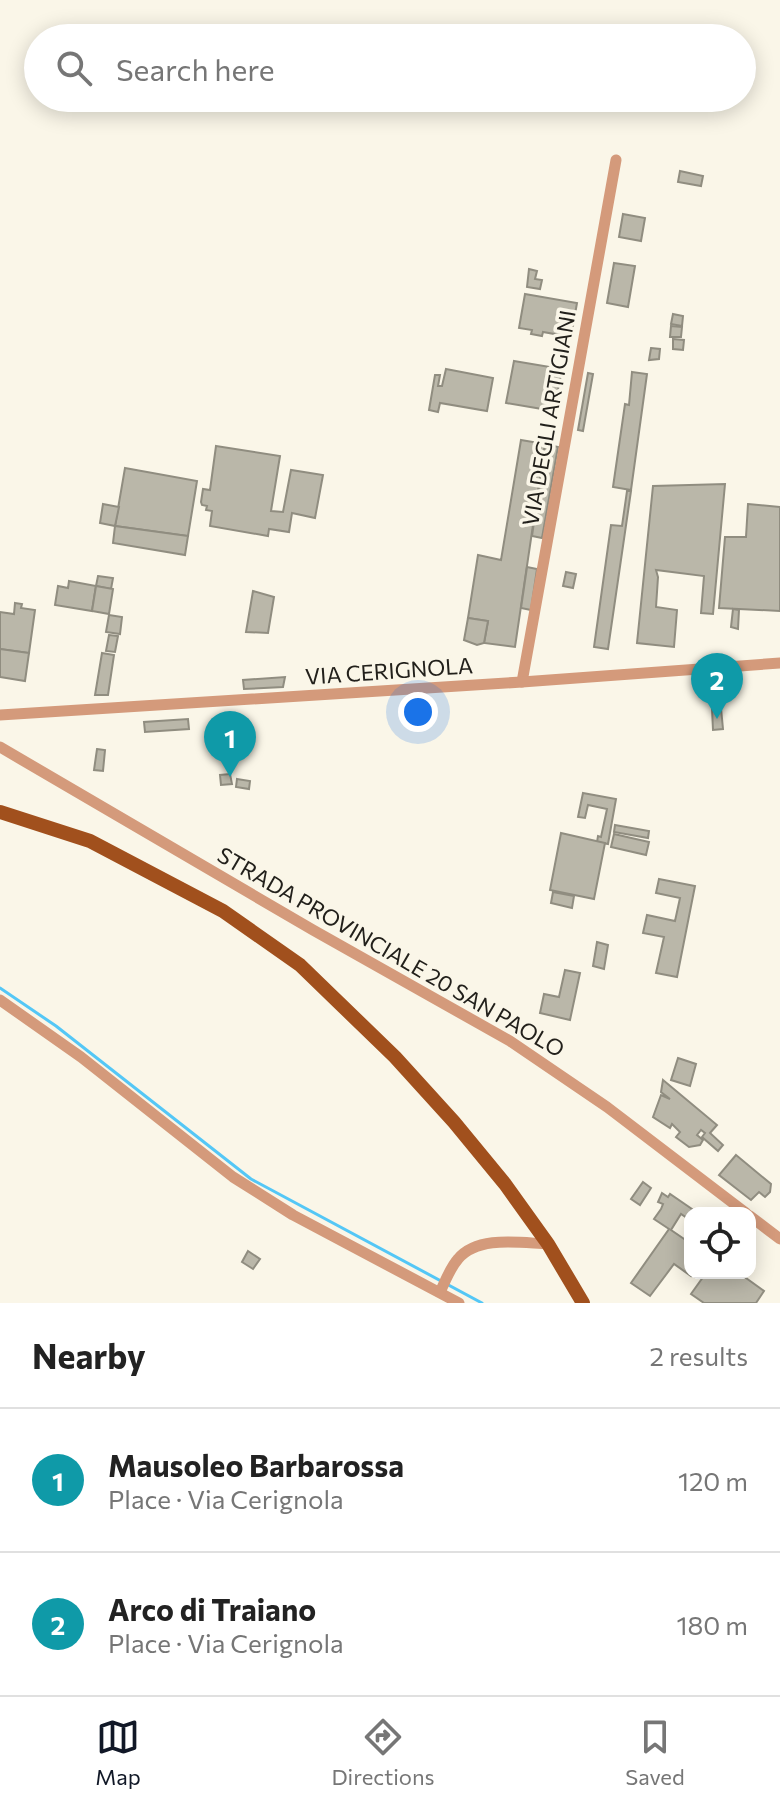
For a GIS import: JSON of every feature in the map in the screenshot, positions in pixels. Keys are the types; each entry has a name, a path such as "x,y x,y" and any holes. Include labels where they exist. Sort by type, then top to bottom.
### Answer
{"main road":[{"path":"0,812 90,841 223,911 300,965 395,1057 454,1122 505,1184 548,1244 583,1303"}],"street":[{"name":"VIA DEGLI ARTIGIANI","path":"522,682 616,160"},
{"name":"VIA CERIGNOLA","path":"0,715 780,663"},
{"name":"STRADA PROVINCIALE 20 SAN PAOLO","path":"0,747 510,1041 607,1107 739,1207"},
{"path":"0,1000 81,1057 233,1177 293,1215 459,1303"},
{"name":"STRADA PROVINCIALE 20 SAN PAOLO","path":"756,1220 780,1239"},
{"path":"440,1292 458,1259 469,1250 485,1244 548,1244"}],"building":[{"path":"680,171 703,176 701,186 678,182"},
{"path":"623,214 645,218 641,241 619,237"},
{"path":"614,263 635,266 628,307 607,303"},
{"path":"529,269 537,271 535,279 542,280 540,289 527,287"},
{"path":"525,294 577,303 571,337 543,332 542,336 519,328"},
{"path":"673,314 683,316 682,326 671,324"},
{"path":"671,326 682,327 681,337 670,337"},
{"path":"673,339 684,340 683,350 673,349"},
{"path":"651,348 660,349 659,359 649,360"},
{"path":"514,361 562,369 554,411 506,403"},
{"path":"446,369 493,378 487,411 440,403 438,412 429,410 435,375 440,375 438,386 442,386"},
{"path":"632,372 647,374 631,490 613,487 625,404 629,405"},
{"path":"588,373 593,374 583,431 578,430"},
{"path":"521,440 545,444 515,647 484,643 488,621 468,618 478,555 501,560"},
{"path":"545,444 558,447 542,538 532,536"},
{"path":"216,446 280,456 271,511 283,512 291,470 323,475 315,518 292,513 289,532 269,529 268,536 210,526 212,511 206,510 207,506 201,502 203,489 210,490"},
{"path":"125,468 197,481 188,536 115,526"},
{"path":"725,484 713,614 701,613 704,576 656,570 656,607 677,610 674,647 637,643 653,486"},
{"path":"627,491 631,491 608,649 594,647 611,525 622,526"},
{"path":"103,504 119,507 115,526 100,523"},
{"path":"748,504 780,507 780,611 719,608 725,537 746,537"},
{"path":"115,526 188,536 185,555 113,543"},
{"path":"527,567 537,569 531,610 521,608"},
{"path":"566,572 576,574 573,588 563,586"},
{"path":"98,576 113,578 111,589 96,586"},
{"path":"69,581 96,586 92,611 55,605 58,586 68,588"},
{"path":"96,586 113,589 109,614 92,611"},
{"path":"253,591 274,597 268,633 246,632"},
{"path":"15,603 22,604 21,608 35,610 29,653 0,649 0,612 14,614"},
{"path":"733,609 739,610 738,629 731,627"},
{"path":"109,615 122,617 120,634 106,632"},
{"path":"468,618 488,621 484,643 477,645 464,640"},
{"path":"109,635 118,636 115,652 106,651"},
{"path":"0,649 29,653 25,681 0,677"},
{"path":"102,653 114,655 108,695 95,695"},
{"path":"285,677 283,687 244,689 243,680"},
{"path":"721,708 723,729 713,730 712,709"},
{"path":"188,719 189,729 145,732 144,722"},
{"path":"97,749 105,750 103,771 94,770"},
{"path":"230,774 232,784 221,785 220,775"},
{"path":"237,779 250,781 249,789 236,787"},
{"path":"583,793 616,799 608,844 597,842 607,809 588,805 585,818 578,817"},
{"path":"615,825 649,831 648,838 614,832"},
{"path":"561,833 605,843 594,899 550,890"},
{"path":"614,834 649,842 646,855 611,847"},
{"path":"659,879 695,886 677,977 656,973 664,937 643,933 647,915 675,921 680,898 656,893"},
{"path":"553,892 574,896 572,908 551,903"},
{"path":"597,942 608,945 604,969 593,966"},
{"path":"565,970 580,973 570,1020 540,1013 544,994 559,997"},
{"path":"678,1058 696,1064 690,1086 671,1080"},
{"path":"663,1080 717,1125 710,1133 723,1145 718,1151 702,1137 705,1133 701,1130 697,1135 703,1140 700,1145 689,1147 676,1137 680,1132 672,1124 670,1128 653,1117 661,1095 670,1099 661,1092"},
{"path":"736,1155 771,1184 770,1192 765,1197 759,1192 751,1200 719,1175"},
{"path":"643,1182 651,1188 640,1205 631,1199"},
{"path":"662,1193 668,1197 670,1194 689,1207 684,1207 684,1216 681,1214 671,1230 684,1239 684,1271 674,1264 650,1296 631,1283 669,1229 654,1219 663,1204 658,1202"},
{"path":"248,1251 260,1259 253,1269 242,1262"},
{"path":"702,1279 747,1279 764,1291 756,1303 704,1303 691,1294"}],"waterway":[{"path":"0,988 56,1026 251,1179 482,1303"}],"place":[{"name":"Arco di Traiano","path":"717,719"},
{"name":"Mausoleo Barbarossa","path":"230,777"}]}
